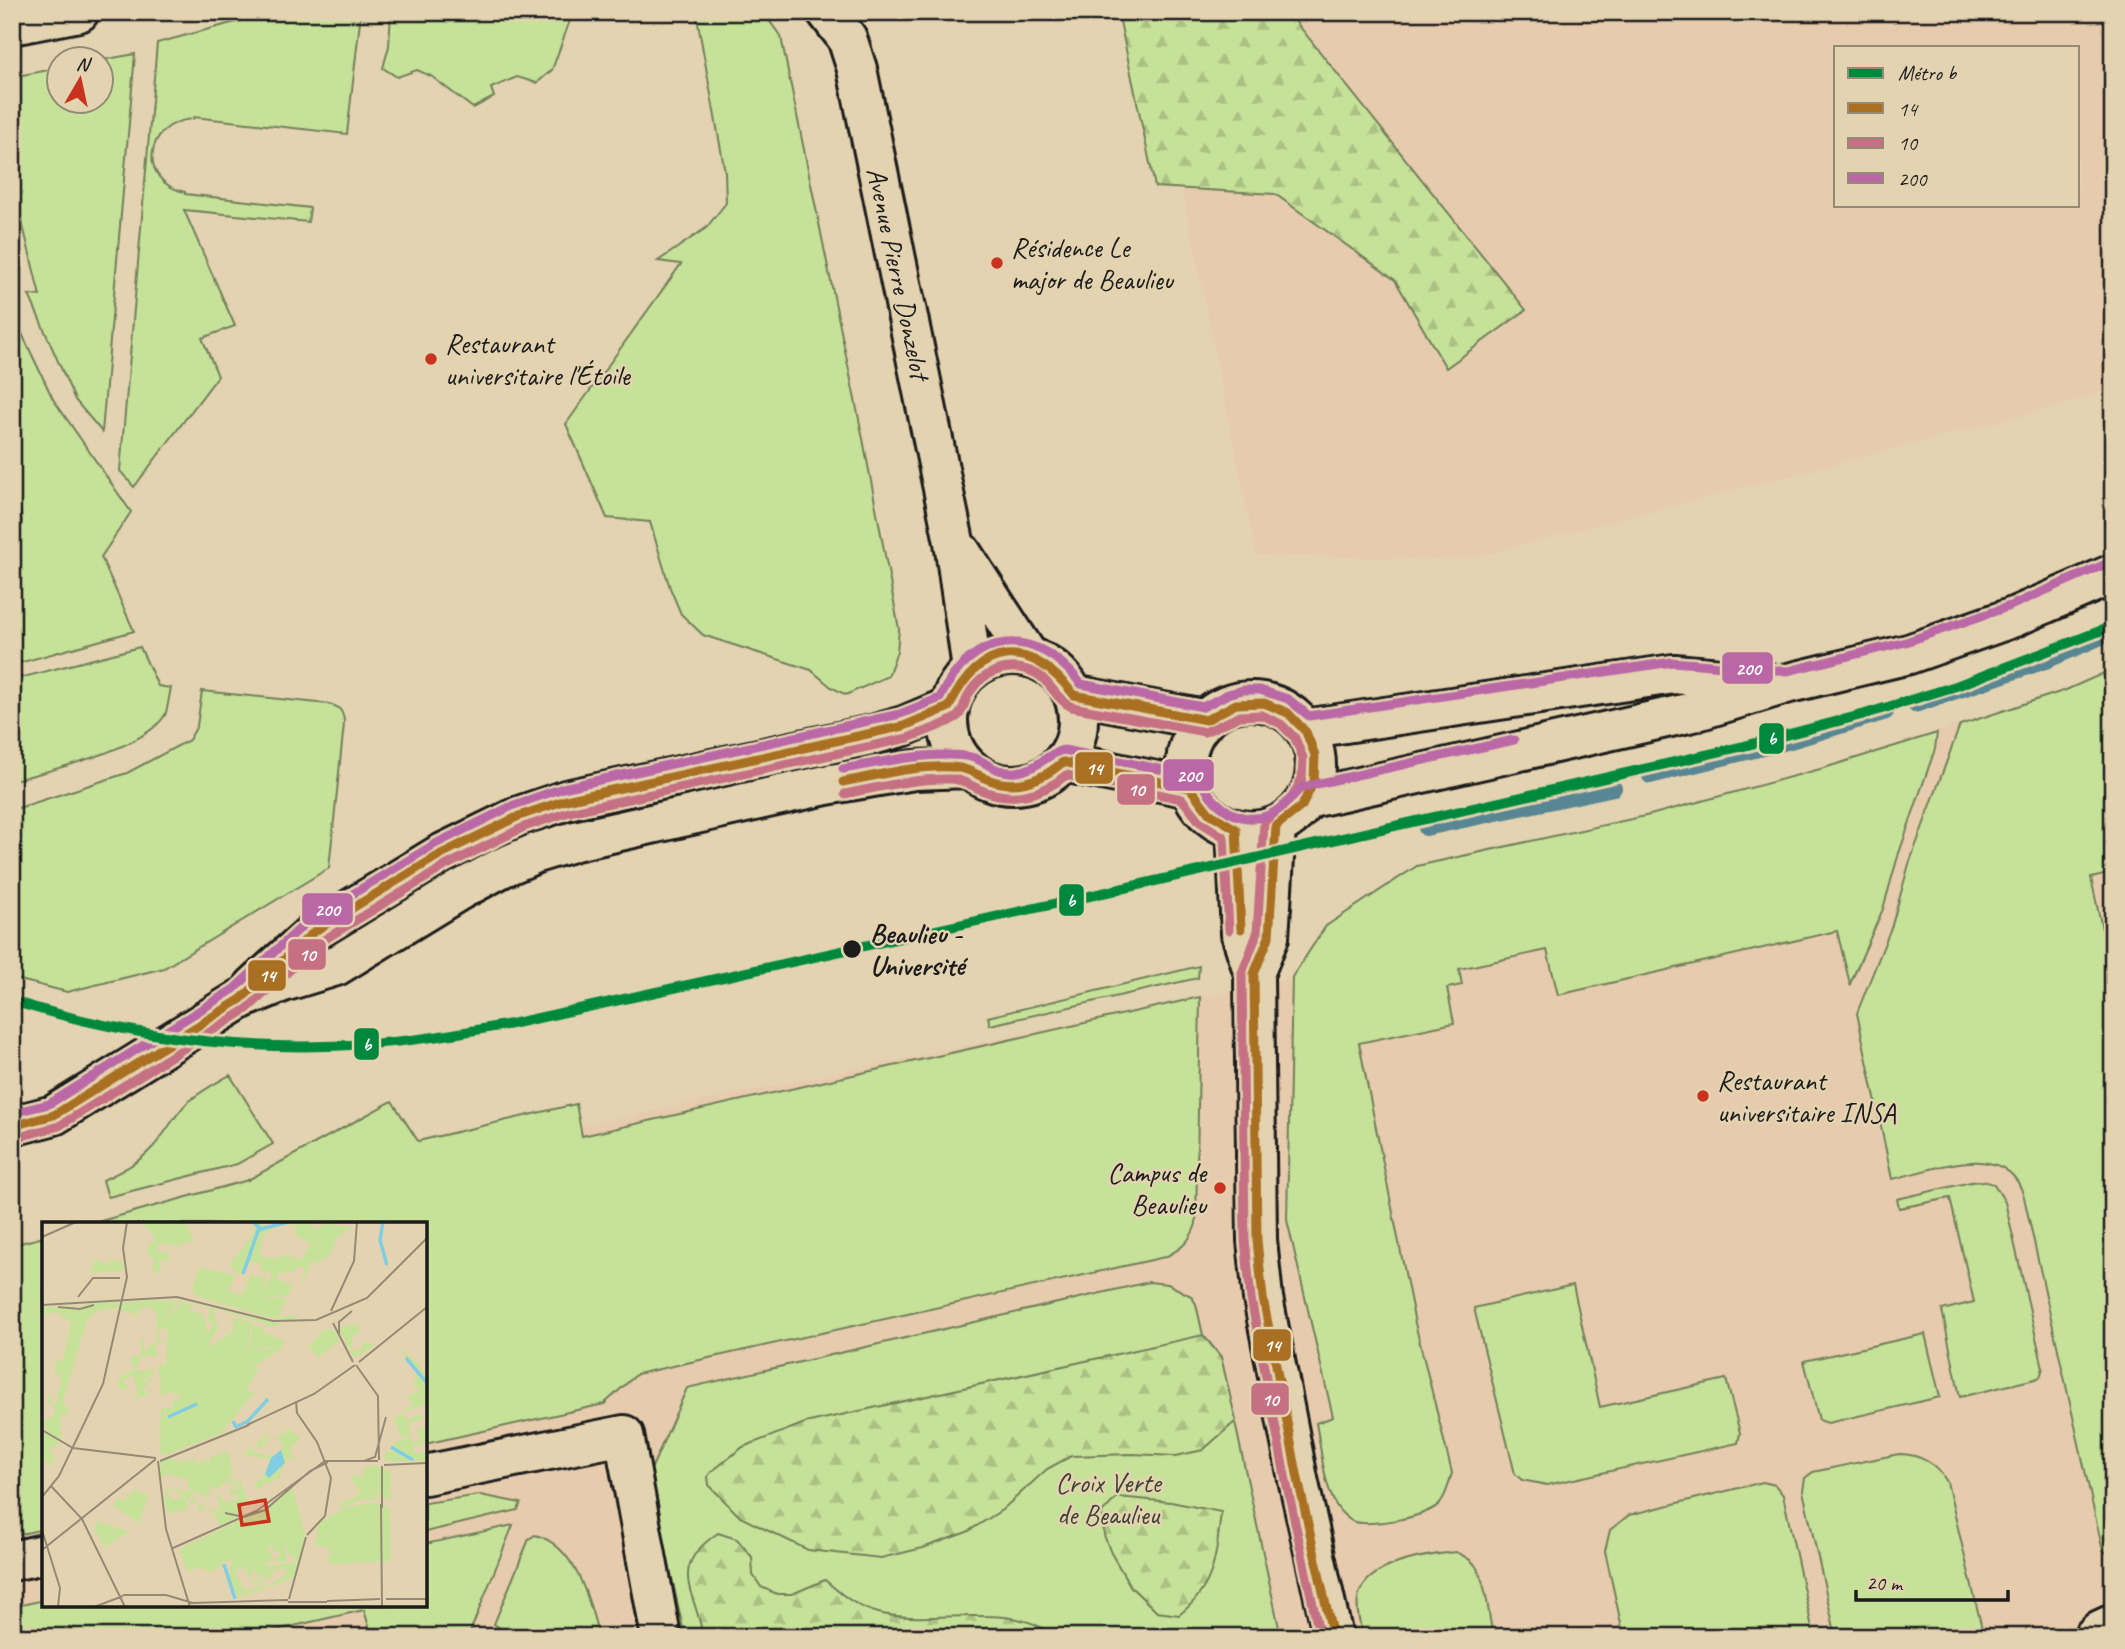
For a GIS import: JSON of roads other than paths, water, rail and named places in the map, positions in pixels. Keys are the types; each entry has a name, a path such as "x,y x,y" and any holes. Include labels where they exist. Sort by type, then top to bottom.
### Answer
{"main road":[{"path":"12,25 79,12"},
{"name":"Avenue Pierre Donzelot","path":"827,12 847,38 858,69 954,542 972,669"},
{"name":"Avenue Pierre Donzelot","path":"954,542 1029,657"},
{"path":"1307,799 1697,711 1789,683 1909,654 2014,617 2113,575"},
{"path":"999,656 1029,657 1056,670 1074,695 1078,730 1072,748 1052,773 1039,780 1010,785 982,777 969,768 958,755 948,724 949,707 954,693 972,669 999,656"},
{"path":"1305,729 1674,674 1789,683"},
{"path":"1074,695 1206,720"},
{"path":"1258,701 1285,710 1305,729 1313,746 1316,764 1314,782 1307,799 1289,820 1276,826 1250,831 1236,829 1221,824 1208,814 1190,788 1186,769 1188,751 1195,734 1206,720 1230,705 1258,701"},
{"path":"241,999 315,931 441,854 519,816 566,800 876,734 904,726 949,707"},
{"path":"1063,762 1190,788"},
{"path":"12,1126 54,1115 241,999 283,982 336,966 460,890 536,853 575,841 826,785 914,770 969,768"},
{"path":"1254,974 1269,937 1276,826"},
{"path":"1236,829 1241,934 1254,974 1257,1240 1263,1298 1298,1479 1333,1637"},
{"path":"427,1475 624,1435 661,1637"},
{"path":"12,1561 42,1554"},
{"path":"2093,1637 2099,1630 2113,1624"}],"waterway":[{"path":"1915,705 2046,661 2113,632"},
{"path":"1650,776 1787,742 1886,712"},
{"path":"1426,828 1614,788"}],"metro line":[{"name":"b","path":"12,1001 56,1014 144,1033 233,1044 323,1046 387,1043 511,1024 1072,900 1744,746 1865,714 1956,686 2113,626"}],"place":[{"name":"Résidence Le major de Beaulieu","path":"997,263"},
{"name":"Restaurant universitaire l'Étoile","path":"431,359"},
{"name":"Beaulieu - Université","path":"852,949"},
{"name":"Restaurant universitaire INSA","path":"1703,1096"},
{"name":"Campus de Beaulieu","path":"1220,1188"}],"park label":[{"name":"Croix Verte de Beaulieu","path":"1108,1498"}]}
